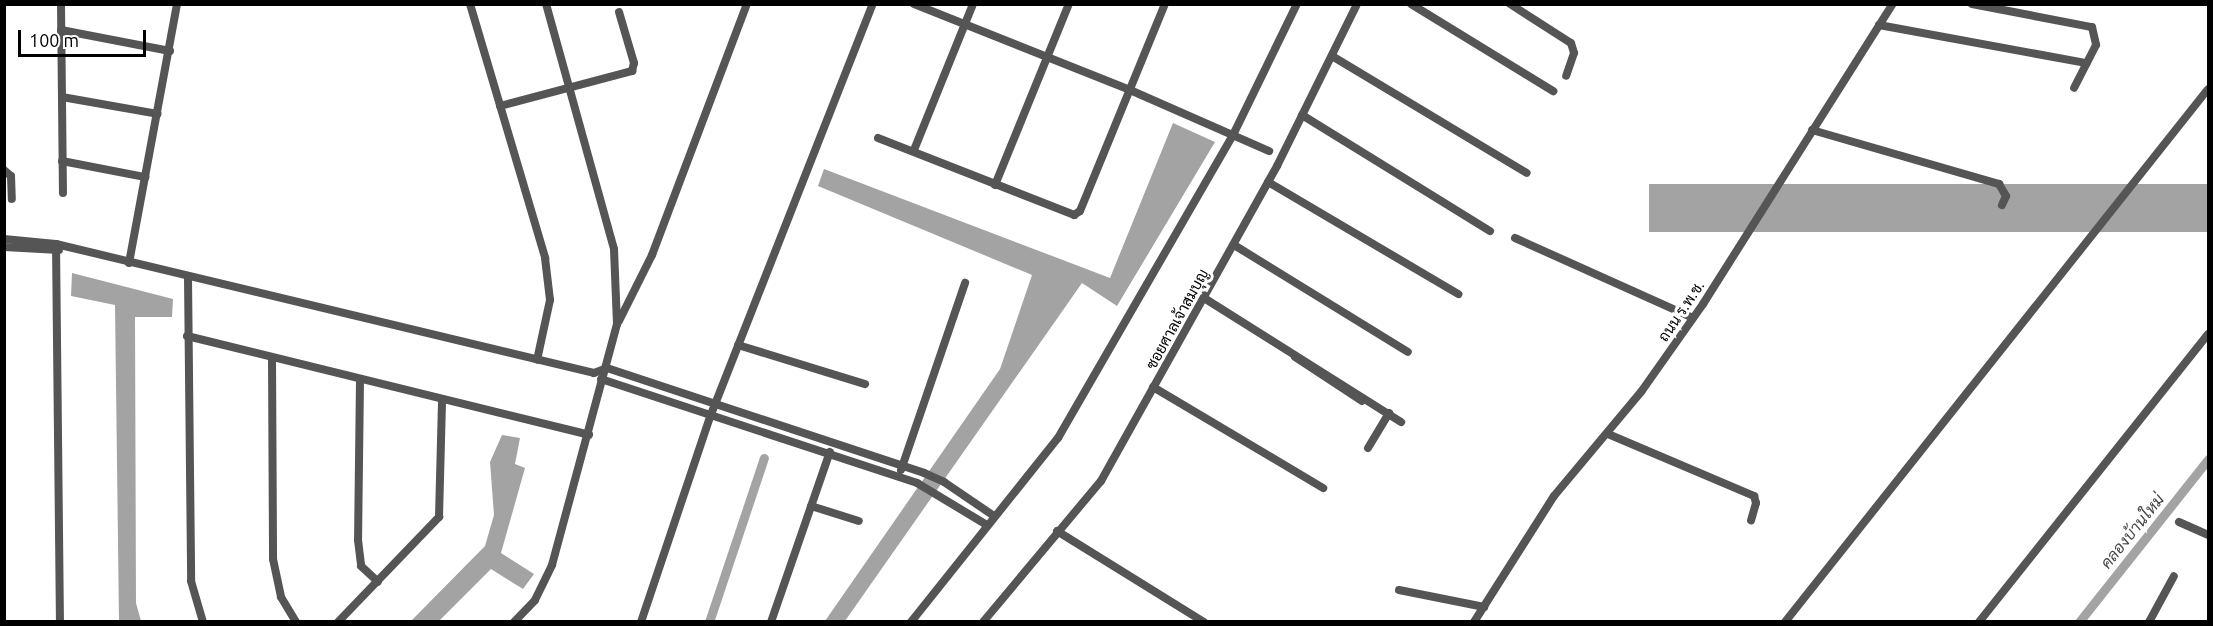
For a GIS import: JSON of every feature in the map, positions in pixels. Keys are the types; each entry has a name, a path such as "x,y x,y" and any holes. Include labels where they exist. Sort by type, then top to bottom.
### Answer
{"street":[{"path":"61,4 63,193"},
{"path":"129,263 177,4"},
{"path":"470,4 545,258 550,300 537,360"},
{"path":"546,4 614,249 617,324"},
{"path":"514,621 535,600 552,565 589,435 617,324 652,255 747,4"},
{"path":"641,621 714,405 873,4"},
{"path":"914,4 1234,133 1269,151"},
{"path":"914,150 973,4"},
{"path":"995,185 1069,4"},
{"path":"878,138 914,150 1058,211 1074,215 1080,211 1165,4"},
{"path":"911,621 1058,438 1234,133 1297,4"},
{"name":"ซอยศาลเจ้าสมบุญ","path":"987,620 1057,531 1101,481 1268,182 1358,4"},
{"path":"1411,4 1553,91"},
{"path":"1510,4 1572,43 1574,53 1566,76"},
{"name":"ถนน ร.พ.ช.","path":"1474,621 1554,496 1608,434 1693,318 1893,4"},
{"path":"1972,4 2092,27 2096,45 2074,88"},
{"path":"500,106 632,71 634,63 619,12"},
{"path":"1879,26 2086,63"},
{"path":"61,30 170,51"},
{"path":"1332,56 1527,173"},
{"path":"1785,621 2208,89"},
{"path":"62,96 158,114"},
{"path":"1302,116 1490,231"},
{"path":"1812,130 1999,184 2006,196 2002,205"},
{"path":"62,161 146,177"},
{"path":"4,170 9,172 8,189 12,199"},
{"path":"1268,182 1458,294"},
{"path":"1515,238 1693,318"},
{"path":"4,239 69,249 537,360 594,372 607,368 924,473 944,482 994,516"},
{"path":"1233,245 1408,352"},
{"path":"4,247 56,247"},
{"path":"56,247 60,621"},
{"path":"188,278 191,581 203,621"},
{"path":"897,477 903,466 965,283"},
{"path":"1204,298 1401,422"},
{"path":"1979,621 2208,334"},
{"path":"187,336 360,381 589,435"},
{"path":"738,345 865,384"},
{"path":"272,358 273,559 281,597 296,621"},
{"path":"594,372 603,381 917,483 939,493 987,525"},
{"path":"360,381 358,540 362,566 378,582"},
{"path":"1153,387 1323,488"},
{"path":"338,621 439,517 442,400"},
{"path":"1368,448 1388,413"},
{"path":"1608,434 1749,493 1757,500 1751,520"},
{"path":"771,621 832,444"},
{"path":"811,506 859,521"},
{"path":"2179,522 2208,535"},
{"path":"1057,531 1204,621"},
{"path":"2149,621 2174,576"},
{"path":"1399,590 1484,607"}],"shaded area":[{"path":"1173,123 1215,142 1117,306 1082,283 845,621 825,621 1000,369 1032,275 818,186 824,169 1110,278"},
{"path":"1649,184 2208,184 2208,232 1649,232"},
{"path":"72,273 173,299 172,317 135,317 136,603 141,621 119,621 115,305 71,296"},
{"path":"502,435 520,438 515,464 525,468 501,553 534,574 523,589 491,569 439,621 411,621 485,546 494,515 490,462"}],"waterway":[{"path":"709,622 764,458"},
{"name":"คลองบ้านใหม่","path":"2079,622 2208,459"}]}
